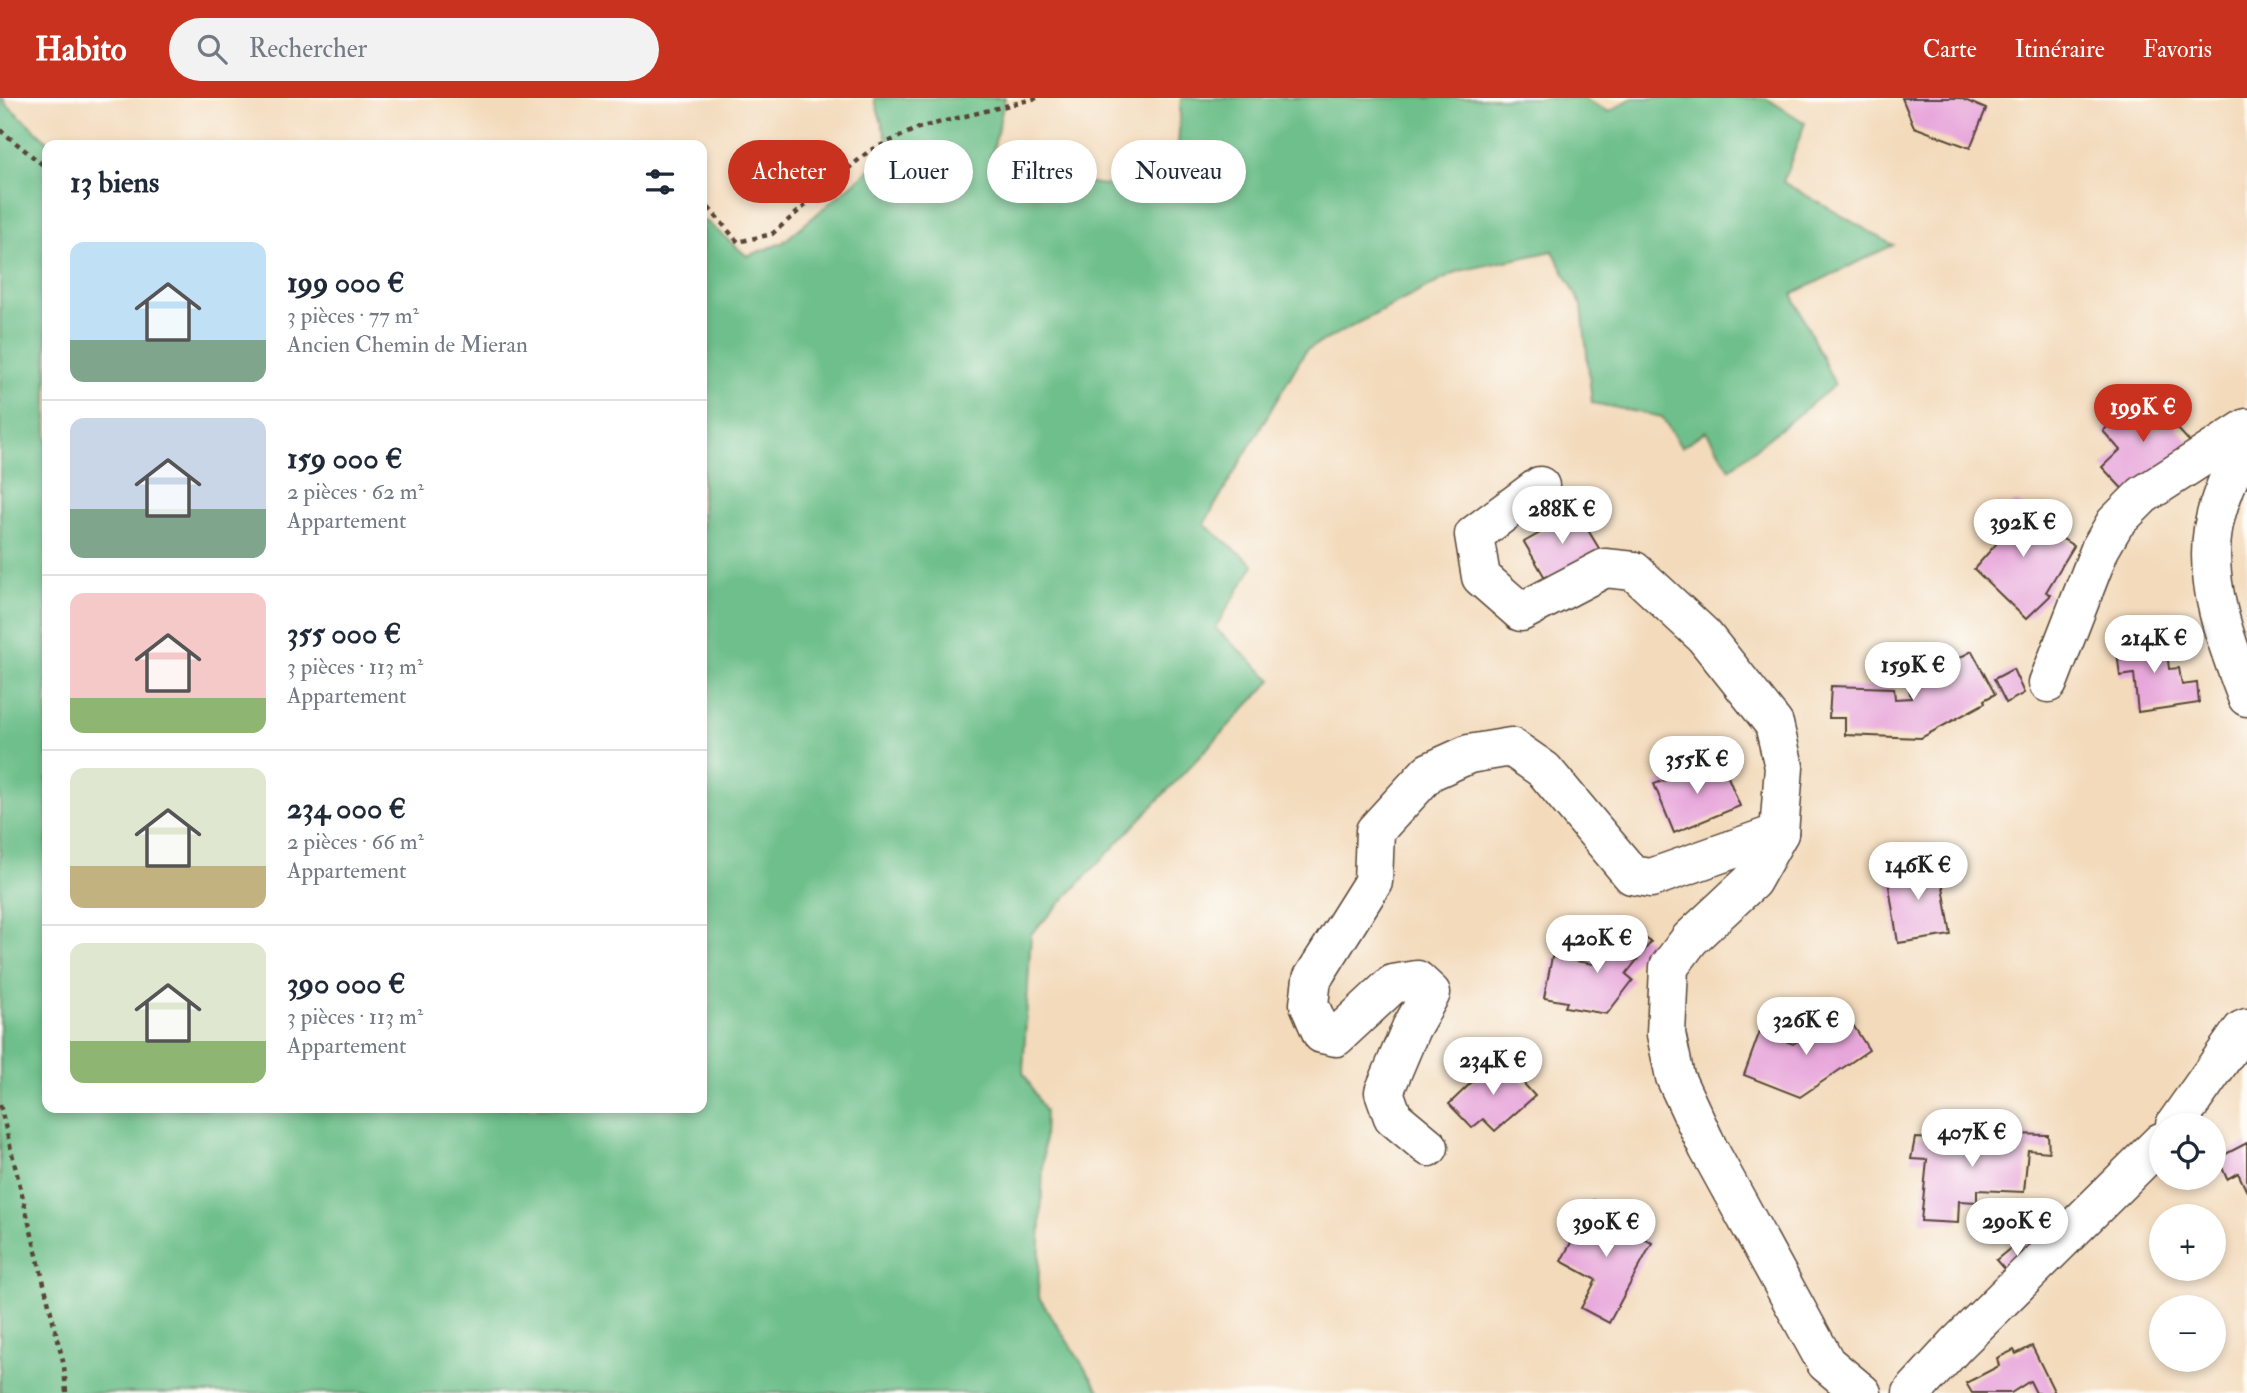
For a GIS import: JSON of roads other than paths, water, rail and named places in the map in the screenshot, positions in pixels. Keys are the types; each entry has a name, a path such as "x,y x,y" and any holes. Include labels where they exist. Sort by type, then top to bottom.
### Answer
{"street":[{"path":"2048,682 2099,549 2115,523 2143,495 2247,428"},
{"path":"2247,438 2228,481 2213,529 2211,579 2228,646 2247,696"},
{"path":"1540,486 1474,535 1480,577 1521,612 1605,568 1634,571 1704,636 1774,724 1784,768 1779,832 1752,881 1690,939 1669,967 1666,1034 1675,1077 1708,1148 1826,1363 1862,1393"},
{"path":"1429,1147 1393,1117 1384,1092 1411,1028 1431,993 1417,980 1393,984 1336,1037 1322,1034 1309,1004 1312,978 1373,881 1375,831 1429,772 1469,754 1511,747 1544,771 1632,875 1651,878 1779,832"},
{"path":"2183,1113 2242,1030 2247,1028"},
{"path":"1912,1393 1956,1345 2149,1154"}]}
